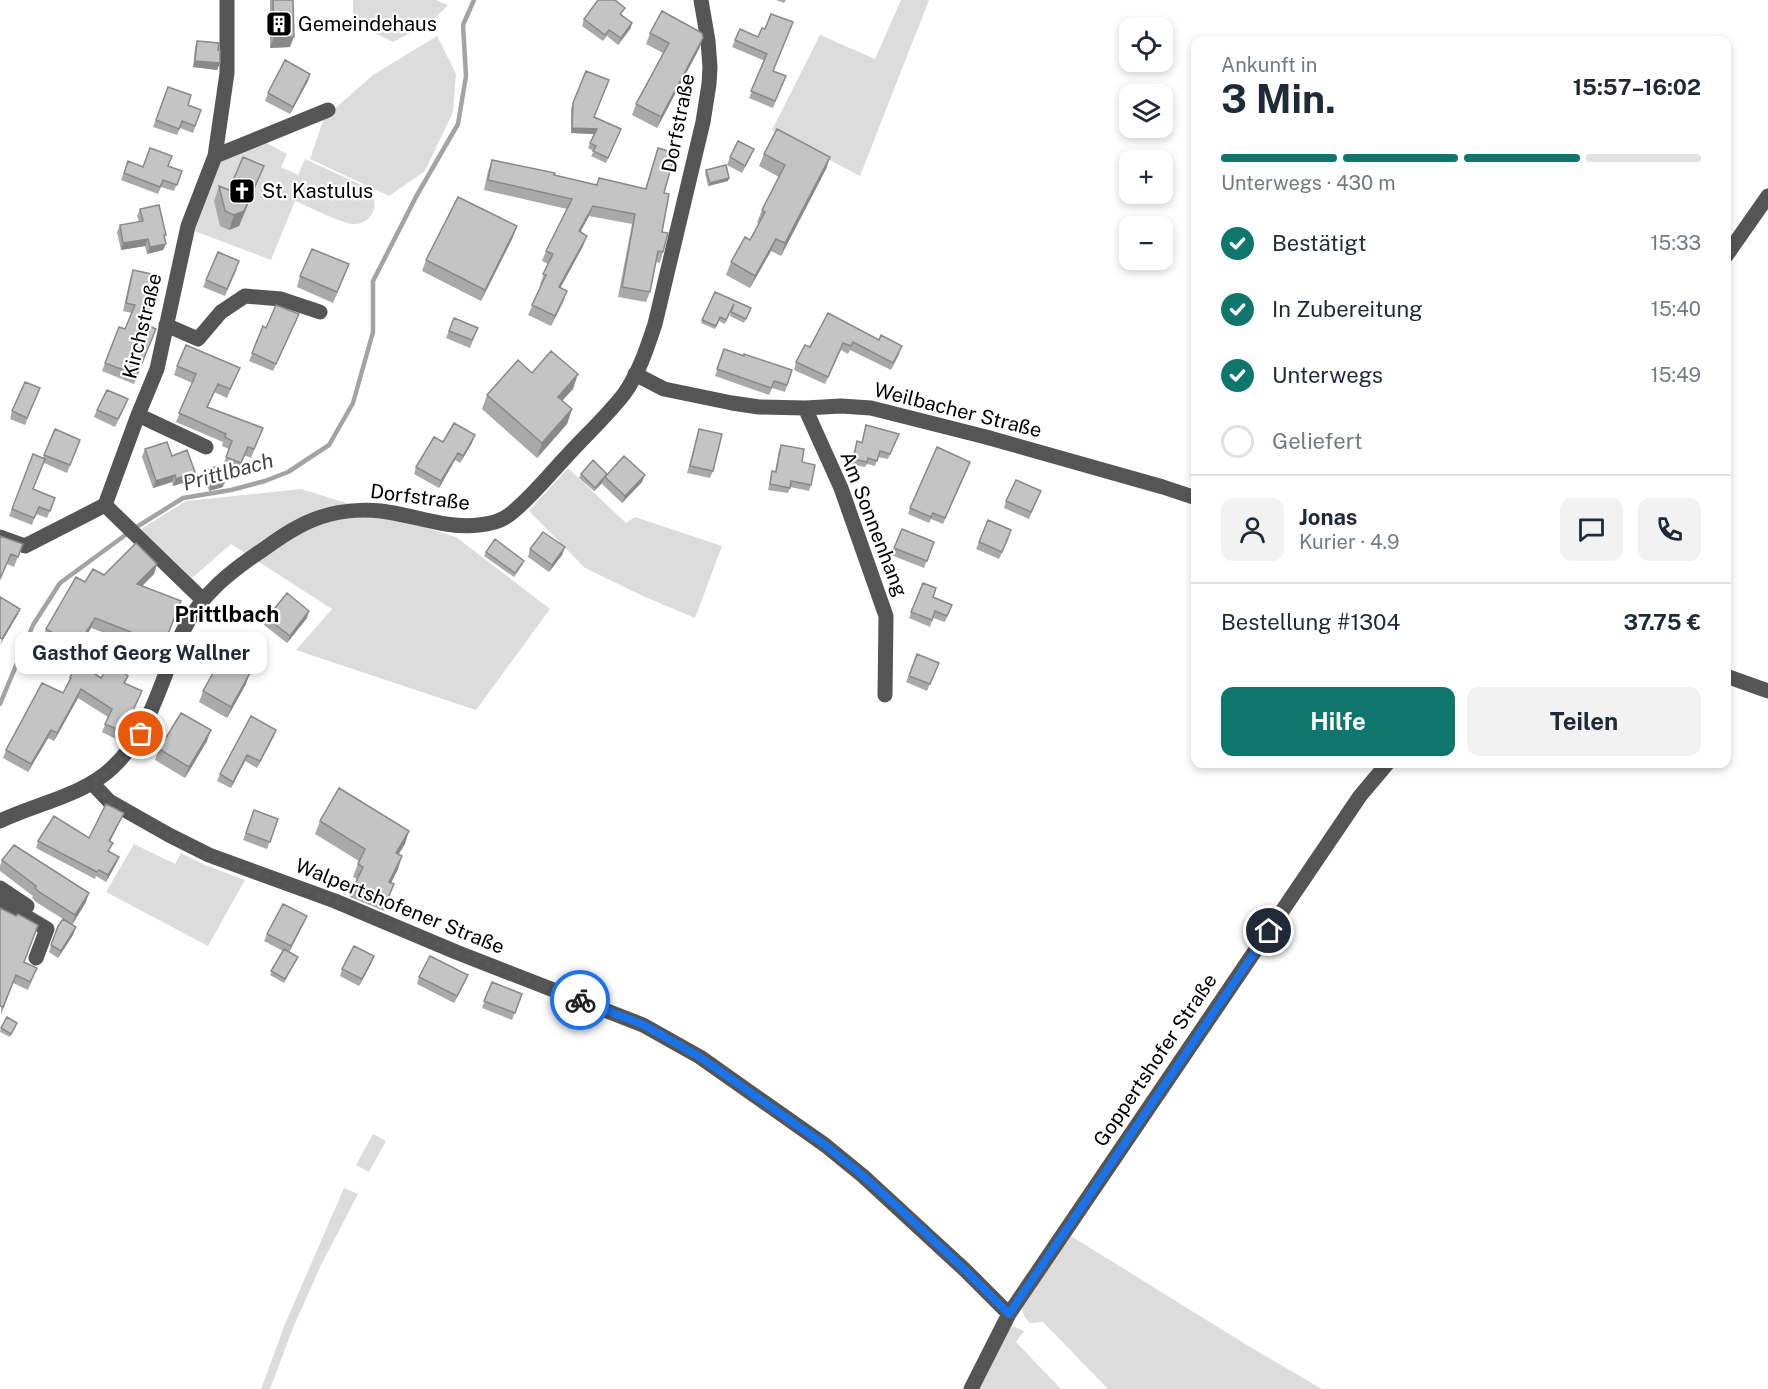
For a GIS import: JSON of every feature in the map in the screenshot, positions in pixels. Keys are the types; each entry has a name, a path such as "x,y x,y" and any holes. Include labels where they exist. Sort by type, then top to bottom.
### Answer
{"street":[{"name":"Kirchstraße","path":"105,505 138,415 158,369 188,226 215,156 227,73 227,0"},
{"name":"Dorfstraße","path":"0,821 92,783 101,778 121,759 141,734 151,714 192,614 219,582 237,567 296,528 314,519 342,511 381,511 464,526 494,523 508,516 532,493 624,393 645,355 655,324 705,113 710,84 710,67 701,0"},
{"path":"215,156 328,110"},
{"path":"1731,249 1768,196"},
{"path":"166,325 198,339 221,312 245,296 280,299 320,312"},
{"name":"Weilbacher Straße","path":"635,374 664,388 759,407 871,408 986,437 1191,496"},
{"name":"Am Sonnenhang","path":"805,408 841,488 886,616 885,695"},
{"path":"138,415 206,447"},
{"path":"0,537 25,546 105,505 203,600"},
{"path":"1731,678 1768,690"},
{"name":"Goppertshofer Straße","path":"971,1389 1009,1314 1360,796 1384,768"},
{"name":"Walpertshofener Straße","path":"92,783 109,801 209,855 335,901 456,952 644,1025 700,1057 825,1145 863,1176 1009,1314"},
{"path":"0,888 27,906"},
{"path":"0,901 47,929 36,958"}],"shaded area":[{"path":"353,0 436,0 448,5 430,23 393,42 371,31 353,13"},
{"path":"901,0 929,0 860,176 772,130 820,35 875,59"},
{"path":"437,36 456,74 453,112 425,171 389,196 310,159 324,118 373,75"},
{"path":"265,142 287,154 281,167 298,175 305,159 366,187 374,200 371,215 360,223 353,224 295,201 271,260 189,229 217,159"},
{"path":"568,468 626,523 635,517 722,546 695,618 585,568 529,511"},
{"path":"301,489 456,537 550,609 476,710 296,650 332,609 231,544 192,578 141,529 186,501"},
{"path":"134,844 175,864 181,853 245,880 208,946 106,892"},
{"path":"373,1134 386,1141 369,1172 356,1165"},
{"path":"344,1188 358,1194 321,1265 293,1328 270,1389 261,1389 285,1324"},
{"path":"1071,1236 1322,1389 1108,1389 1043,1322 1030,1323 1024,1316 1022,1308"},
{"path":"1015,1327 1024,1331 1016,1342 1061,1389 978,1389 1008,1328"}],"building":[{"name":"Gemeindehaus","path":"273,0 293,0 294,37 274,37"},
{"path":"598,0 615,0 625,8 620,14 632,23 621,38 609,30 605,35 584,19"},
{"path":"662,11 702,33 703,38 661,117 636,104 669,43 650,33"},
{"path":"771,14 793,22 773,71 786,76 775,101 751,91 767,54 735,40 740,29 758,37 762,28 765,29"},
{"path":"197,41 219,43 220,63 195,61"},
{"path":"285,60 310,74 293,107 268,93"},
{"path":"586,71 609,80 594,117 621,129 608,158 593,151 596,146 590,143 597,129 572,128 573,103"},
{"path":"168,87 191,95 188,105 201,110 195,126 182,121 179,129 156,120"},
{"path":"777,129 830,157 785,243 776,239 755,276 731,262 745,237 750,240 765,212 762,210 785,165 764,154"},
{"path":"738,141 754,149 745,166 730,157"},
{"path":"150,148 172,156 168,166 182,171 177,185 163,180 160,187 124,173 128,161 143,167"},
{"path":"658,148 675,153 664,193 669,194 662,232 668,233 663,252 658,251 650,292 622,287 635,214 593,206 579,231 587,236 559,287 567,291 555,316 532,305 553,254 546,251 572,199 488,180 492,160 555,173 554,175 597,185 599,178 646,189"},
{"name":"St. Kastulus","path":"243,157 264,166 244,211 234,215 225,211 219,186 229,190"},
{"path":"726,165 729,178 710,183 706,170"},
{"path":"458,197 517,226 485,290 426,260"},
{"path":"159,205 166,244 150,247 148,239 123,243 120,225 143,221 140,209"},
{"path":"312,249 349,264 337,292 300,276"},
{"path":"218,252 239,261 227,289 206,280"},
{"path":"133,270 157,275 147,325 156,329 137,375 105,363 119,327 125,329 135,305 126,303"},
{"path":"715,292 751,308 746,319 731,312 734,304 726,320 720,317 716,326 702,320"},
{"path":"276,305 299,314 276,364 252,353 263,326 266,328"},
{"path":"828,313 879,340 881,335 902,346 893,363 853,342 851,346 843,343 828,377 796,362 805,345 810,347"},
{"path":"454,318 478,328 472,340 449,331"},
{"path":"186,345 240,368 230,389 218,384 207,407 263,428 254,449 248,447 241,463 226,457 232,441 225,437 226,434 179,413 196,374 177,366"},
{"path":"724,349 792,370 787,385 774,381 771,388 717,369"},
{"path":"551,351 578,374 558,397 572,409 542,443 487,395 518,360 532,373"},
{"path":"25,382 40,388 27,418 12,411"},
{"path":"107,390 128,399 118,419 97,410"},
{"path":"454,423 475,435 463,456 458,453 441,481 416,467 434,437 443,442"},
{"path":"866,425 899,434 890,454 880,451 877,461 868,458 867,462 853,459 857,441 862,443"},
{"path":"55,429 80,440 70,465 44,455"},
{"path":"699,429 722,434 713,471 690,466"},
{"path":"167,442 172,456 187,450 195,472 176,479 175,475 156,481 145,449"},
{"path":"781,445 804,449 802,462 815,465 811,485 791,481 790,488 770,484 772,471 776,472"},
{"path":"937,447 970,462 945,518 933,513 931,517 910,508"},
{"path":"33,454 45,459 33,489 55,498 50,511 39,507 34,518 12,509"},
{"path":"624,456 645,475 625,496 605,477"},
{"path":"593,460 607,474 595,488 581,474"},
{"path":"218,466 224,483 211,487 205,470"},
{"path":"1016,480 1041,491 1031,512 1006,501"},
{"path":"988,520 1011,530 1002,552 979,542"},
{"path":"902,529 934,542 927,561 894,548"},
{"path":"543,532 565,547 552,565 530,549"},
{"path":"0,536 23,544 18,557 11,554 0,579"},
{"path":"495,539 524,561 515,573 486,552"},
{"path":"136,543 157,564 137,584 181,601 161,652 128,639 131,632 95,618 77,647 46,629 76,577 85,582 93,569 104,575"},
{"path":"923,583 936,588 933,597 952,605 947,616 935,611 932,620 911,612"},
{"path":"287,593 309,611 290,636 267,618"},
{"path":"0,597 20,609 2,639 0,638"},
{"path":"917,654 939,663 930,684 909,676"},
{"path":"222,657 250,673 231,707 203,691"},
{"path":"78,663 101,678 110,664 128,676 124,683 142,691 123,732 105,724 112,709 81,689 57,733 51,730 31,764 6,750 42,683 63,693"},
{"path":"181,713 211,730 189,767 159,749"},
{"path":"251,716 276,730 260,761 247,755 233,782 220,774"},
{"path":"339,788 409,831 396,853 402,856 389,882 394,884 388,898 355,884 363,867 358,864 365,849 320,821"},
{"path":"106,804 124,813 109,841 113,843 108,851 119,857 108,875 99,870 97,872 38,841 54,816 89,838"},
{"path":"254,810 278,819 270,842 246,833"},
{"path":"14,845 89,893 75,915 39,892 36,886 2,860"},
{"path":"283,904 307,916 291,946 267,934"},
{"path":"0,908 16,916 18,914 38,925 24,962 37,968 30,982 16,975 3,1007 0,1006"},
{"path":"63,919 76,927 61,951 51,945"},
{"path":"354,946 374,956 362,979 342,969"},
{"path":"284,949 298,957 285,979 271,971"},
{"path":"430,956 468,975 457,996 419,977"},
{"path":"492,982 522,994 515,1013 484,1001"},
{"path":"7,1017 17,1023 11,1034 1,1028"}],"waterway":[{"name":"Prittlbach","path":"135,528 183,498 231,490 265,481 288,472 329,445 353,403 373,332 373,281 417,195 458,124 466,76 463,25 474,0"},
{"name":"Prittlbach","path":"0,704 33,625 60,583 128,533"}],"way so far":[{"path":"141,734 121,759 101,778 92,783 109,801 209,855 335,901 456,952 580,1000"}],"place":[{"name":"Gemeindehaus","path":"279,24"},
{"name":"St. Kastulus","path":"242,191"},
{"name":"Gasthof Georg Wallner","path":"141,734"}],"district":[{"name":"Prittlbach","path":"227,614"}],"route":[{"path":"580,1000 644,1025 700,1057 825,1145 901,1210 1009,1314 1269,931"}]}
